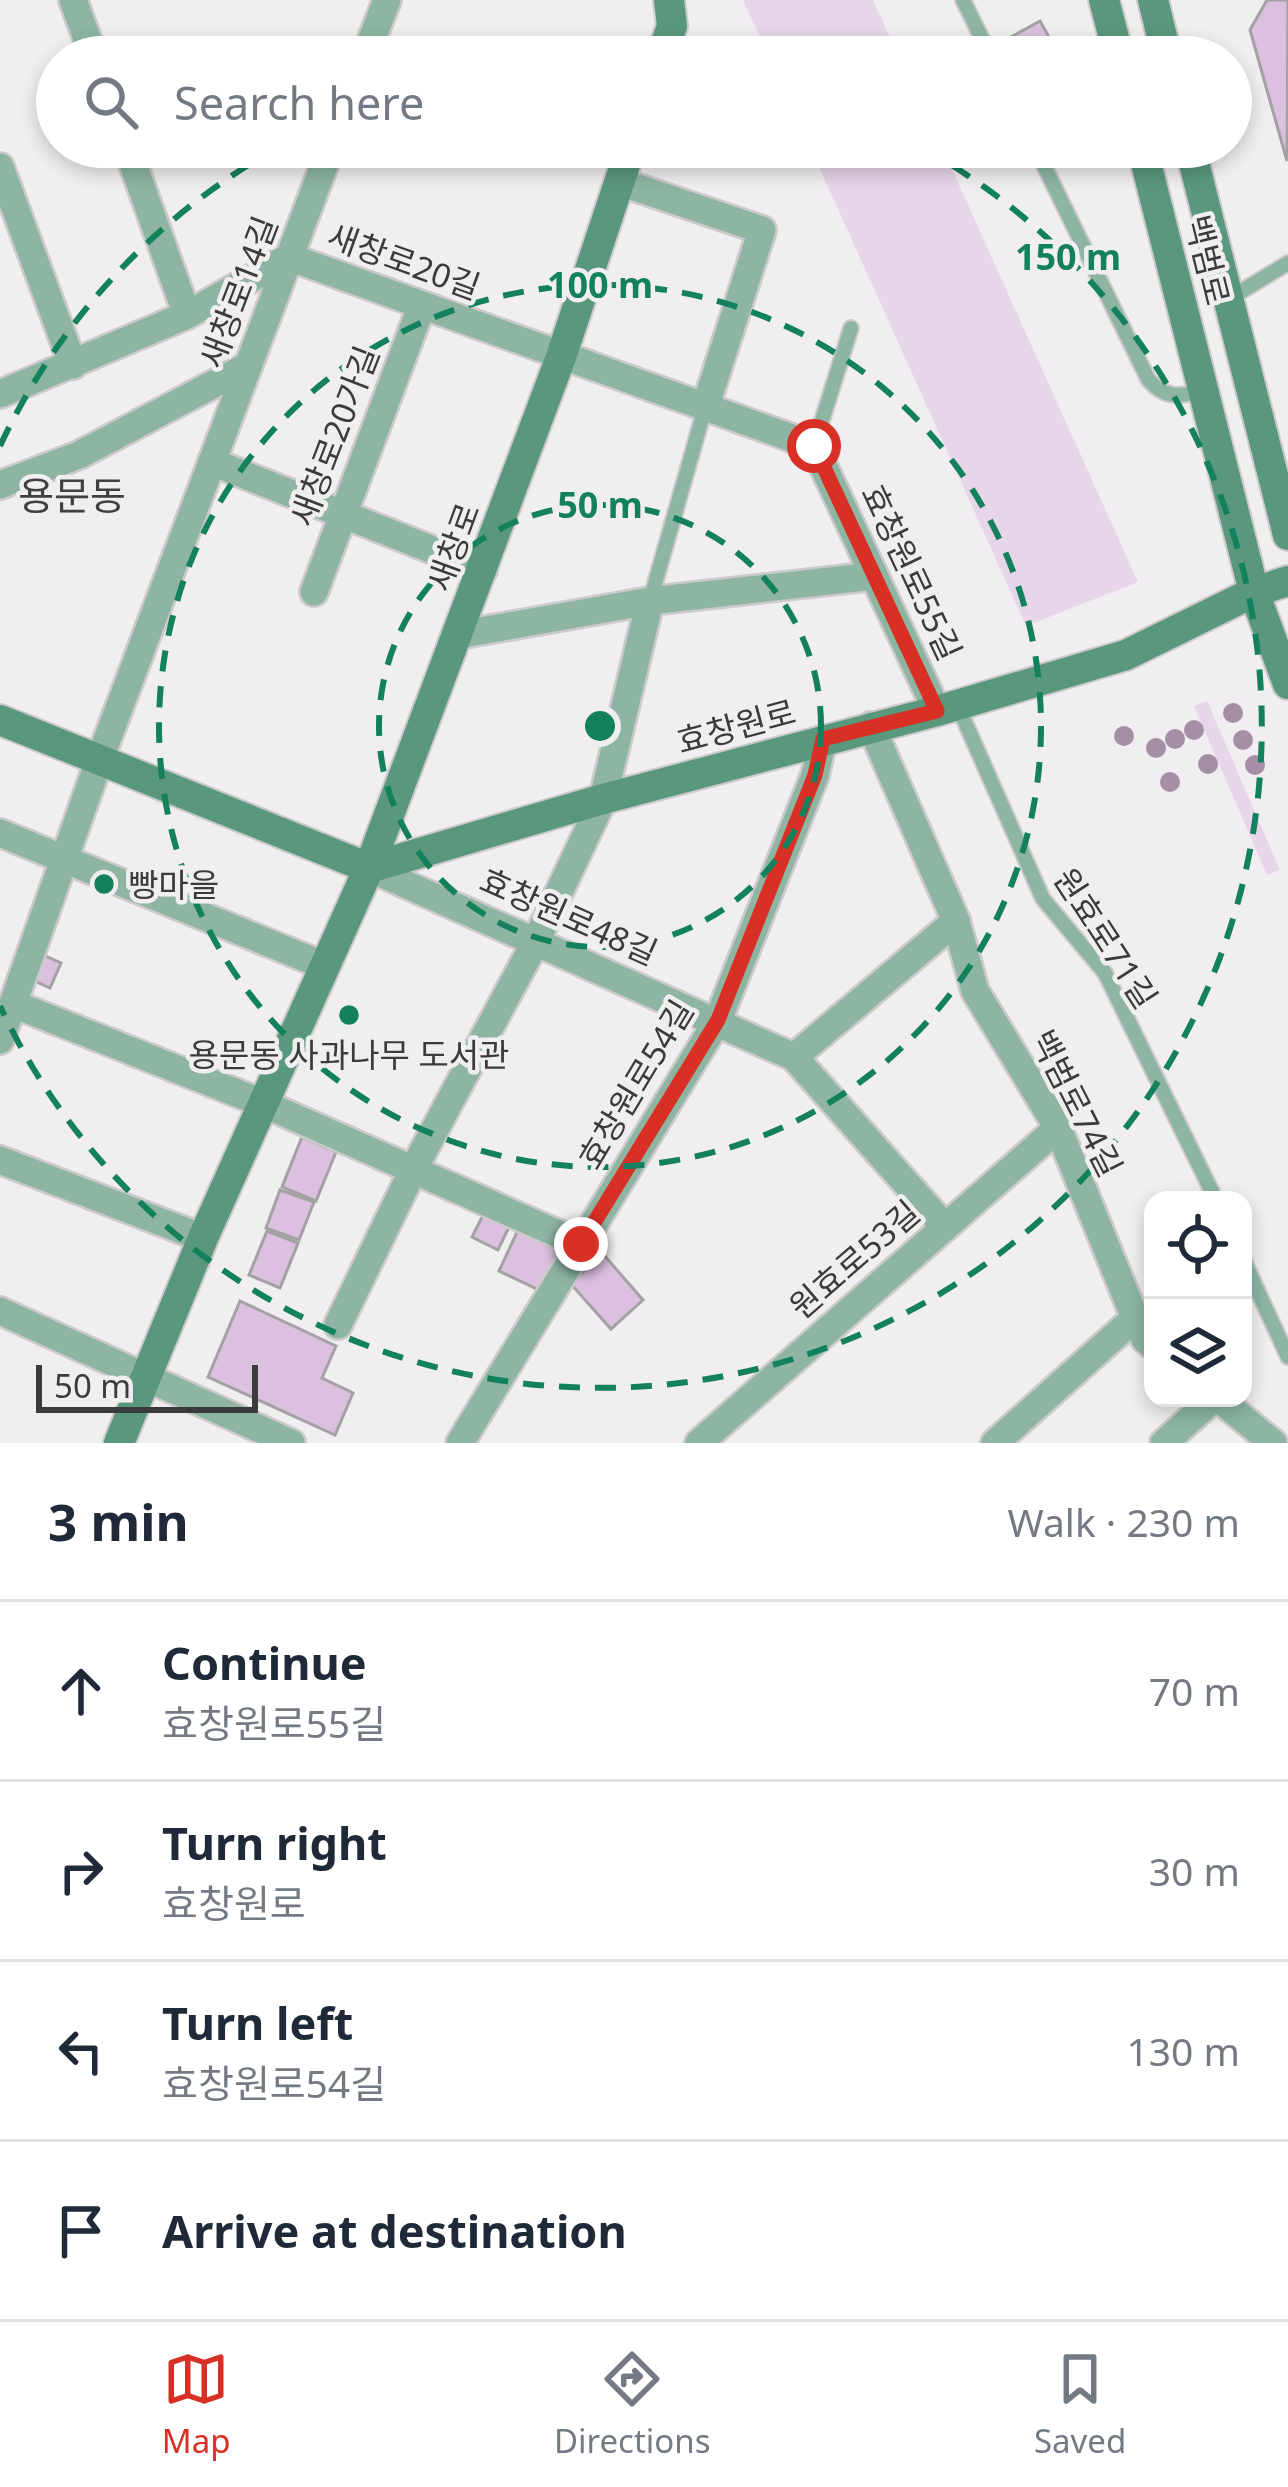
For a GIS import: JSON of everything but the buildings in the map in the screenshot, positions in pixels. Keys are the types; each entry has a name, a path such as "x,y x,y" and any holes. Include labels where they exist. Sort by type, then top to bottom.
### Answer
{"main road":[{"path":"669,0 669,36"},
{"path":"1104,0 1113,36"},
{"path":"1154,0 1162,36"},
{"name":"새창로","path":"119,1443 203,1238 369,868 561,357 624,168"},
{"name":"백범로","path":"1147,168 1254,592 1288,684"},
{"name":"백범로","path":"1195,168 1288,535"},
{"path":"1196,356 1214,374 1228,370 1239,345"},
{"name":"효창원로","path":"369,868 1126,656 1254,592 1288,581"},
{"path":"0,719 369,868"}],"street":[{"path":"74,0 87,36"},
{"path":"373,36 387,0"},
{"path":"0,167 74,365"},
{"path":"134,168 187,315"},
{"name":"새창로14길","path":"0,1040 99,761 323,168"},
{"path":"620,182 761,230 705,408"},
{"path":"0,394 187,315 289,257"},
{"name":"새창로20길","path":"289,257 561,357"},
{"name":"새창로20가길","path":"314,592 422,305"},
{"path":"561,357 814,446"},
{"path":"0,485 79,454 248,366"},
{"name":"효창원로55길","path":"814,446 874,576 947,707"},
{"path":"212,462 483,570"},
{"path":"458,635 650,601 874,576"},
{"path":"338,1325 413,1170 536,941 603,799 650,601"},
{"name":"백범로74길","path":"872,726 956,922 975,991 1058,1128 1144,1339"},
{"name":"효창원로54길","path":"460,1443 718,1020 815,775 823,739"},
{"path":"0,833 325,966"},
{"name":"효창원로48길","path":"369,868 794,1057 945,1227"},
{"path":"794,1057 956,922"},
{"path":"16,1005 262,1103 581,1244"},
{"name":"원효로53길","path":"699,1443 1058,1128"},
{"path":"0,1160 203,1238"},
{"path":"0,1311 291,1443"},
{"path":"995,1443 1135,1318"},
{"path":"1164,1443 1206,1407"},
{"path":"1227,1407 1273,1443"}],"lane":[{"path":"963,0 981,36"},
{"path":"1045,168 1148,379 1159,393 1176,397 1205,391"},
{"path":"1227,300 1288,263"},
{"path":"814,446 851,328"},
{"path":"650,601 705,408"},
{"name":"원효로71길","path":"947,707 1043,899 1105,973 1212,1191"},
{"path":"1252,1278 1288,1357"}],"shaded area":[{"path":"743,0 873,0 889,36 759,36"},
{"path":"819,168 951,168 1138,582 1026,626"},
{"path":"1207,701 1280,870 1267,875 1194,706"}],"place":[{"name":"빵마을","path":"104,884"},
{"name":"용문동 사과나무 도서관","path":"349,1015"}],"district":[{"name":"용문동","path":"72,494"}],"route":[{"path":"581,1244 718,1020 815,775 823,739 937,711 814,446"}]}
